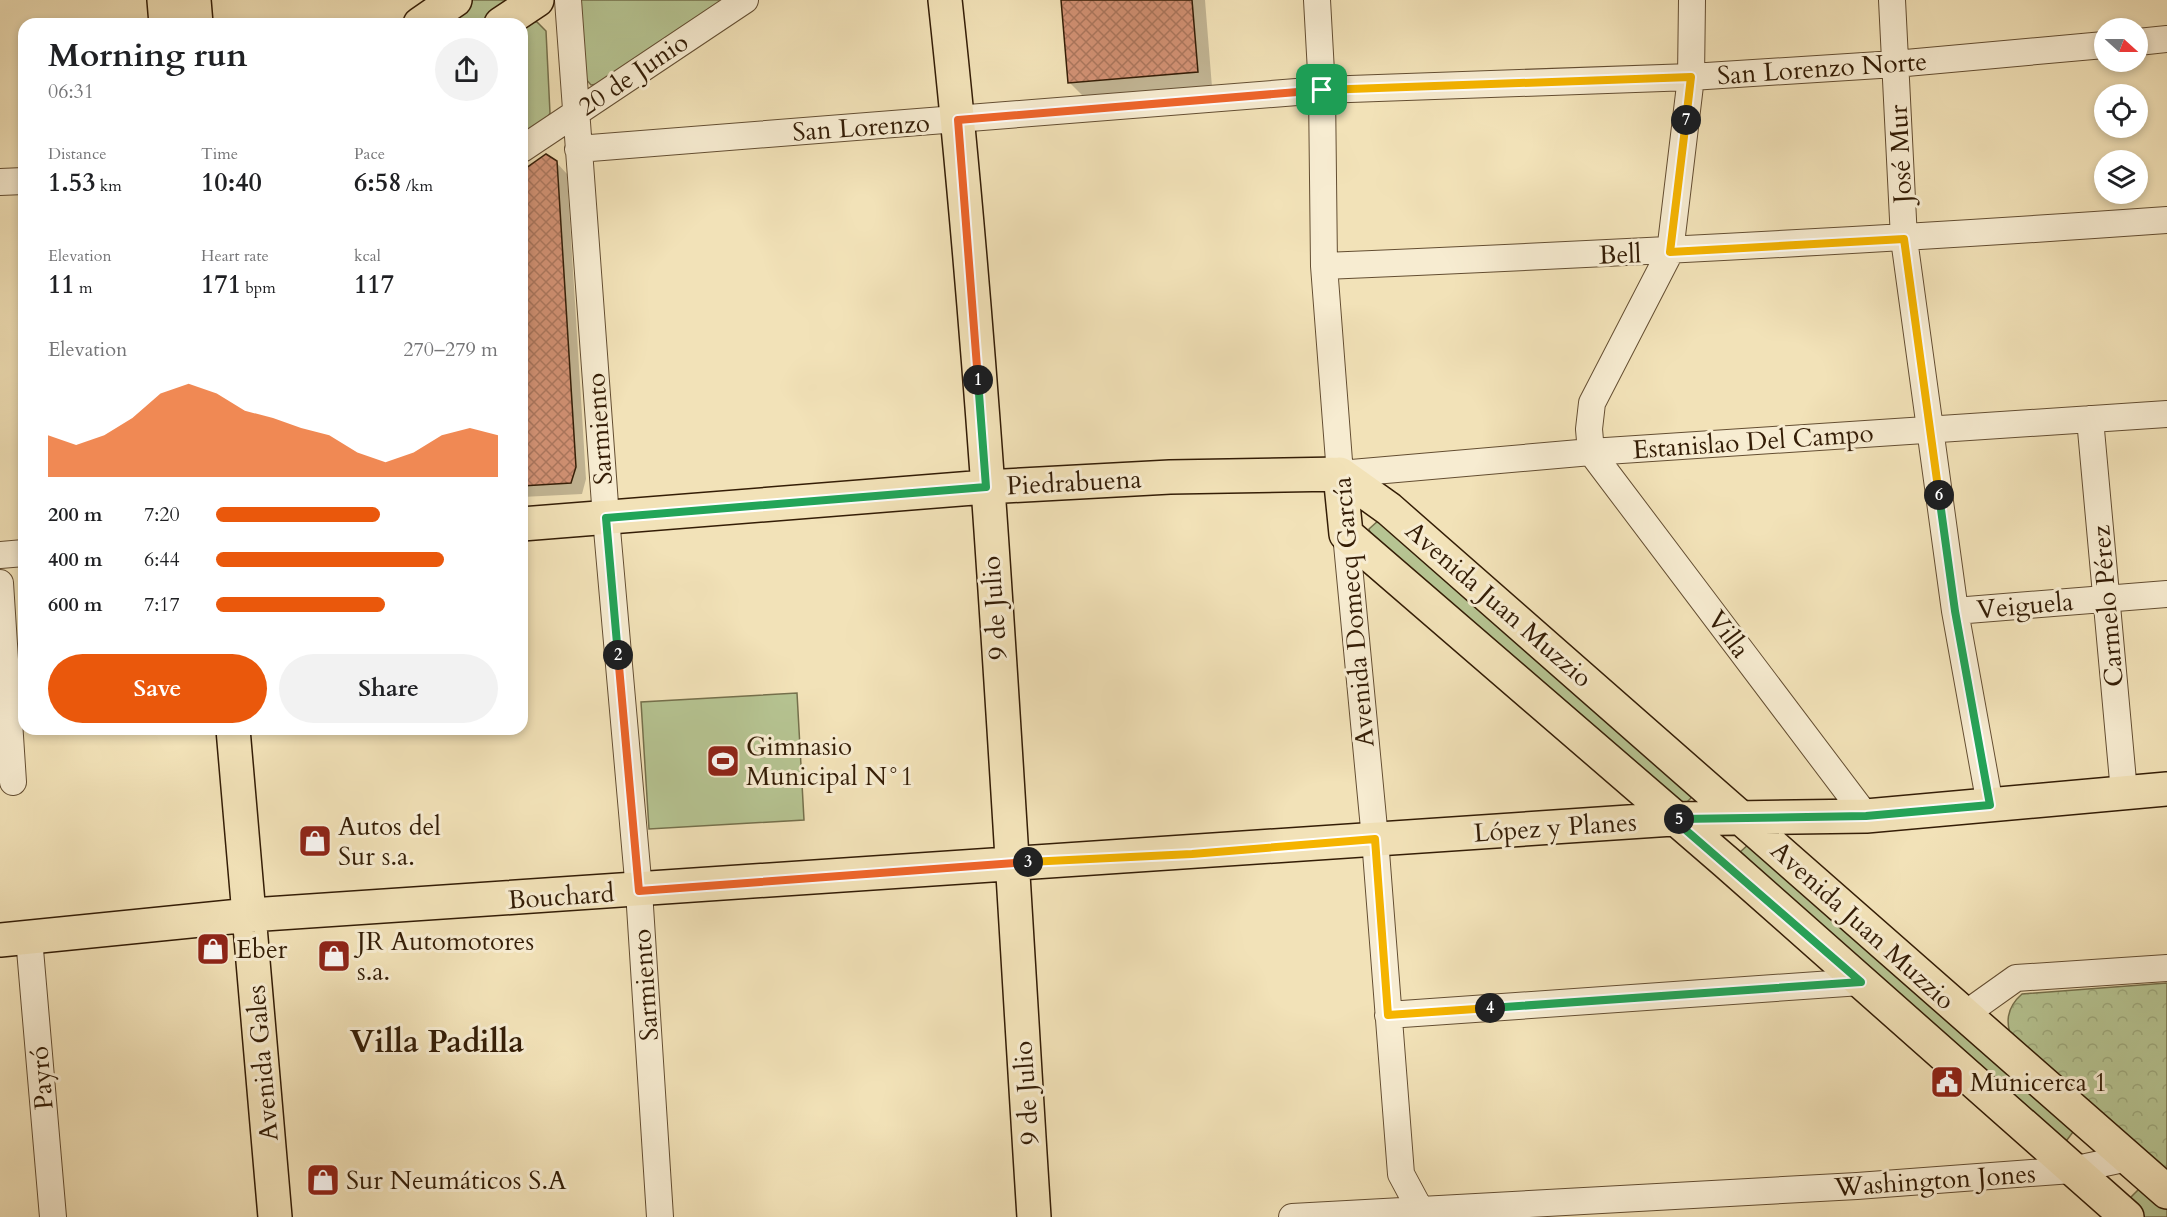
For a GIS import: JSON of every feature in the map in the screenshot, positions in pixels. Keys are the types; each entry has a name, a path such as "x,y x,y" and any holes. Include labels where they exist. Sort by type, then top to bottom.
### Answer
{"main road":[{"path":"164,0 166,18"},
{"path":"194,0 196,18"},
{"path":"429,18 455,0"},
{"path":"510,18 537,0"},
{"name":"9 de Julio","path":"945,0 958,120 986,487 1035,1217"},
{"name":"Piedrabuena","path":"528,524 986,487 1170,477 1340,474"},
{"name":"Avenida Domecq García","path":"1340,474 1346,534"},
{"name":"Avenida Juan Muzzio","path":"1340,474 1389,508 2167,1192"},
{"name":"Avenida Juan Muzzio","path":"1346,534 2127,1217"},
{"name":"Avenida Gales","path":"234,735 275,1217"},
{"name":"López y Planes","path":"1375,839 1673,819 1866,816 2167,789"},
{"path":"1812,880 1807,858 1810,837 1829,816"},
{"name":"Bouchard","path":"15,939 250,915 639,891 1011,863 1192,854 1375,839"}],"street":[{"name":"Sarmiento","path":"568,0 606,518 639,891 660,1217"},
{"name":"20 de Junio","path":"528,145 745,0"},
{"name":"Avenida Domecq García","path":"1317,0 1322,90 1324,266 1340,474"},
{"path":"1591,452 1589,429 1592,403 1670,252 1691,77 1692,0"},
{"name":"José Mur","path":"1892,0 1904,239 1955,611 1990,805"},
{"path":"2148,41 2167,39"},
{"name":"San Lorenzo Norte","path":"1322,90 1691,77 1895,64 2094,46"},
{"name":"San Lorenzo","path":"578,149 1322,90"},
{"path":"0,182 18,181"},
{"name":"Bell","path":"1324,266 1670,252 1904,239 2167,219"},
{"name":"Estanislao Del Campo","path":"1340,474 1591,452 2167,414"},
{"name":"Carmelo Pérez","path":"2090,419 2124,792"},
{"name":"Villa","path":"1591,452 1866,816"},
{"name":"Avenida Domecq García","path":"1346,534 1375,839 1401,1174 1420,1213"},
{"path":"0,555 18,554"},
{"path":"0,583 13,782"},
{"name":"Veiguela","path":"1955,611 2167,594"},
{"name":"Payró","path":"15,939 53,1217"},
{"path":"1964,1015 2016,978 2167,968"},
{"path":"1388,1015 1861,982"},
{"name":"Washington Jones","path":"1292,1217 1420,1213 1857,1186 2072,1170 2128,1158"}],"green space":[{"path":"472,0 516,0 490,18 446,18"},
{"path":"579,0 727,0 605,83 591,85 585,78"},
{"path":"528,21 537,22 546,31 550,113 546,121 528,133"},
{"path":"1379,520 1690,790 1691,798 1684,805 1371,537 1369,529"},
{"name":"Gimnasio Municipal N°1","path":"797,693 804,820 649,829 641,702"},
{"path":"1749,844 2073,1124 2073,1132 2067,1140 2058,1140 1739,853"},
{"path":"2167,983 2167,1177 2013,1042 2008,1016 2022,994"},
{"path":"2139,1189 2167,1207 2167,1217 2144,1217 2131,1206 2130,1198"}],"building":[{"path":"1061,0 1192,0 1198,72 1068,83"},
{"path":"546,154 557,161 576,467 571,483 528,486 528,167"}],"place":[{"name":"Gimnasio Municipal N°1","path":"723,761"},
{"name":"Autos del Sur s.a.","path":"315,841"},
{"name":"Eber","path":"213,949"},
{"name":"JR Automotores s.a.","path":"334,956"},
{"name":"Municerca 1","path":"1947,1082"},
{"name":"Sur Neumáticos S.A","path":"323,1180"}],"district":[{"name":"Villa Padilla","path":"437,1041"}],"route":[{"path":"1691,77 1670,252 1904,239 1955,611 1990,805 1866,816 1673,819 1726,862 1861,982 1388,1015 1375,839 1192,854 1011,863 639,891 606,518 986,487 958,120 1322,90 1691,77"}]}
